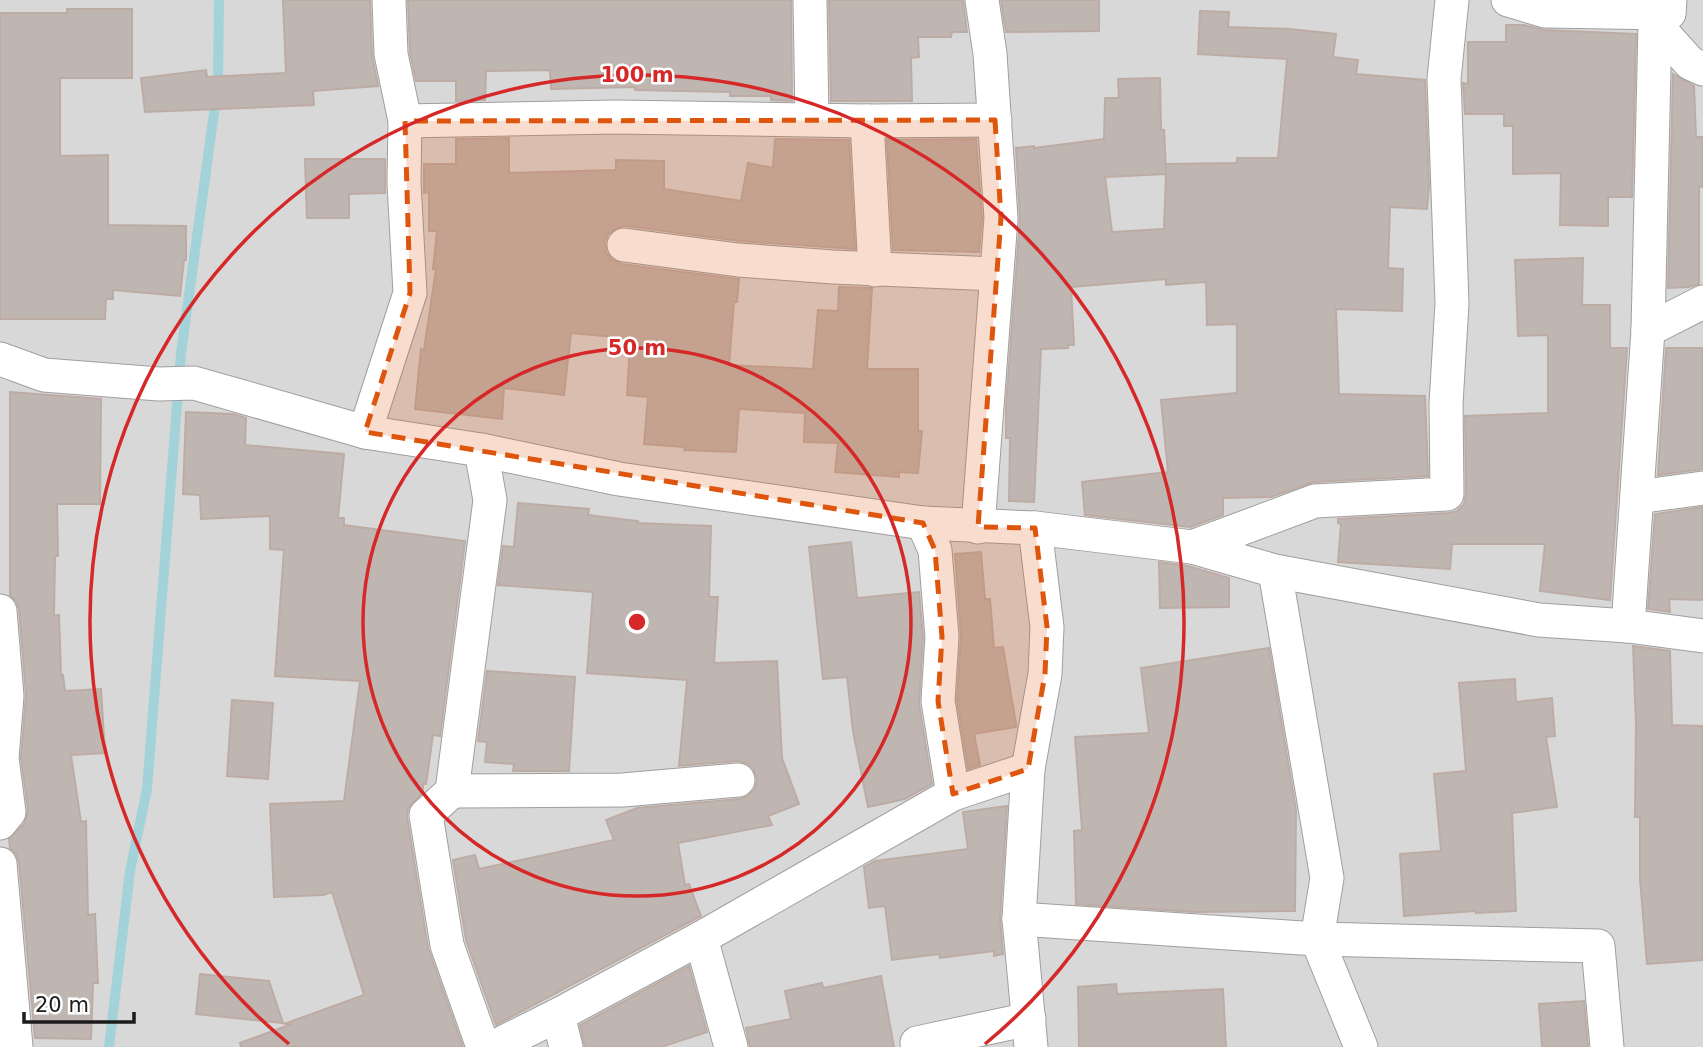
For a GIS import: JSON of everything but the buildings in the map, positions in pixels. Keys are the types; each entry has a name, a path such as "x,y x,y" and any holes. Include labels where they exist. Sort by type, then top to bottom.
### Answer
{"street":[{"path":"365,432 410,293 404,183 405,121 391,54 389,0"},
{"path":"810,0 812,119"},
{"path":"978,527 1001,218 990,54 982,0"},
{"path":"1192,547 1315,501 1447,494 1446,404 1452,303 1444,79 1452,0"},
{"path":"1508,0 1545,11 1664,12"},
{"path":"1664,12 1690,63 1703,69"},
{"path":"1628,626 1648,330 1664,12"},
{"path":"405,121 615,117 995,120"},
{"path":"867,121 875,270"},
{"path":"624,245 737,260 875,270 996,274"},
{"path":"1648,330 1703,302"},
{"path":"0,359 44,375 159,384 194,383 365,432 481,450 619,479 923,523 1035,528 1192,547 1275,570 1539,620 1628,626 1703,636"},
{"path":"481,450 490,499 452,791 426,816 447,945 483,1047"},
{"path":"1637,497 1703,488"},
{"path":"923,523 936,550 942,637 938,701 953,794"},
{"path":"917,1043 1030,1033 1018,919 1028,769 1045,674 1046,639 1035,528"},
{"path":"1275,570 1327,878 1317,939 1361,1047"},
{"path":"0,611 7,696 2,758 9,812 0,823"},
{"path":"494,1047 701,938 953,794 1028,769"},
{"path":"452,791 623,790 738,780"},
{"path":"0,864 16,1047"},
{"path":"1018,919 1317,939 1598,946 1607,1047"},
{"path":"701,938 731,1047"},
{"path":"558,1015 566,1047"}],"highlighted area":[{"path":"995,120 1001,218 978,527 1035,528 1047,627 1045,674 1028,769 953,794 938,701 942,637 935,550 923,523 365,432 410,293 405,121"}],"shaded area":[{"path":"0,0 1703,0 1703,1047 0,1047"}],"waterway":[{"path":"109,1047 130,871 147,789 181,353 218,84 219,0"}]}
